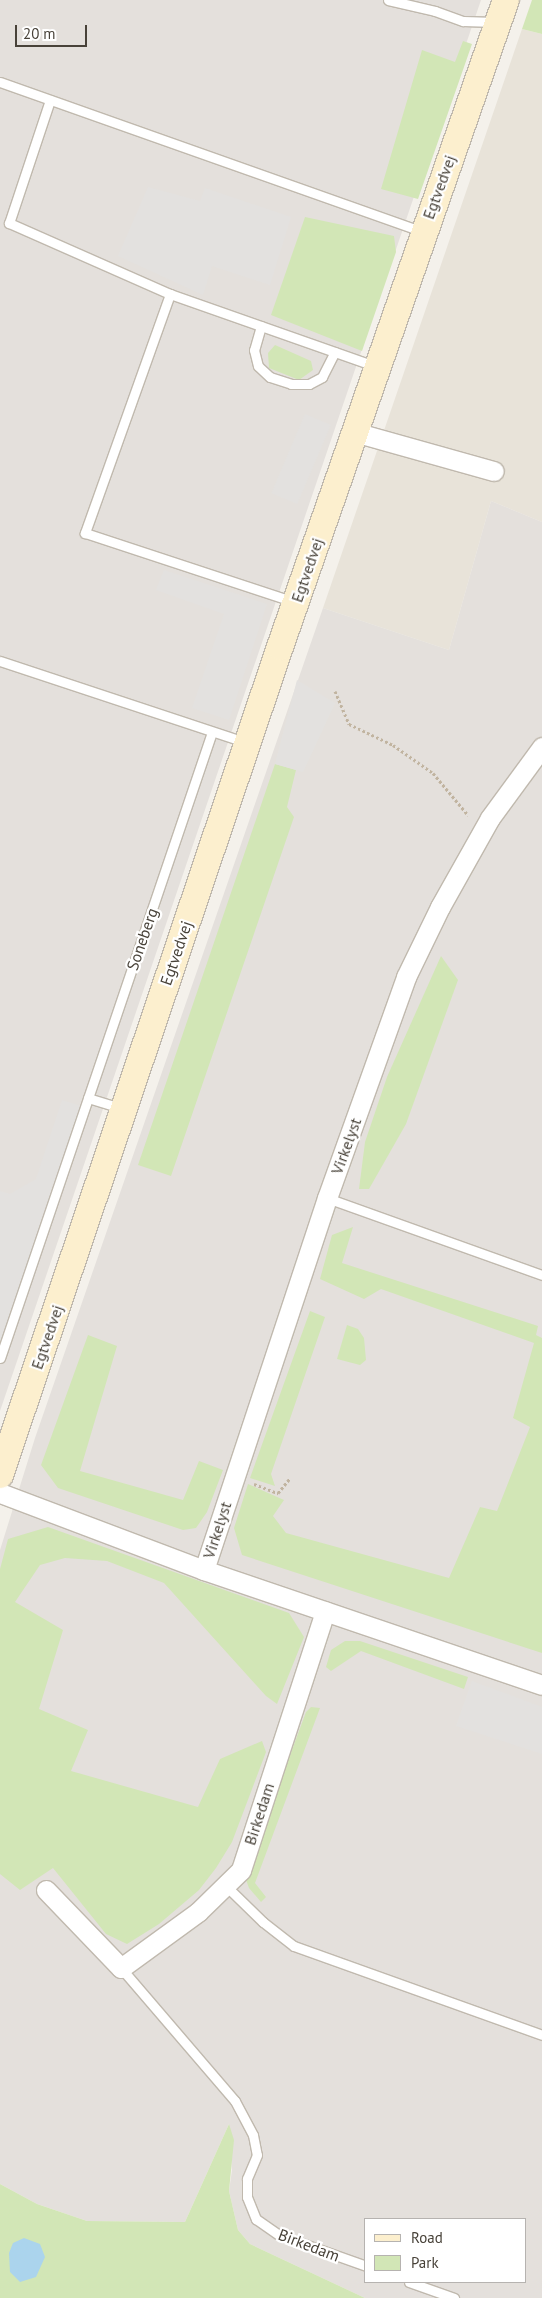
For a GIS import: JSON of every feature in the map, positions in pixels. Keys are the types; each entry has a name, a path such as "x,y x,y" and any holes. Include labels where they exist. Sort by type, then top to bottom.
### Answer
{"street":[{"name":"Egtvedvej","path":"0,1475 247,743 423,232 502,11"},
{"path":"354,432 494,471"},
{"name":"Virkelyst","path":"204,1570 327,1198 406,977 440,907 480,835 542,747"},
{"path":"0,1493 204,1570 542,1685"},
{"name":"Birkedam","path":"46,1890 122,1968 198,1912 241,1870 325,1611"}],"lane":[{"path":"388,0 435,10 463,21 502,11"},
{"path":"0,82 423,232"},
{"path":"50,100 9,223 170,294 377,366"},
{"path":"170,294 85,533 296,602"},
{"path":"261,326 254,350 258,366 270,377 291,384 309,384 322,377 336,352"},
{"path":"0,661 247,743"},
{"name":"Soneberg","path":"0,1358 212,732"},
{"path":"88,1098 124,1108"},
{"path":"327,1198 542,1275"},
{"path":"225,1886 263,1922 294,1946 542,2035"},
{"name":"Birkedam","path":"122,1968 235,2101 249,2126 257,2155 247,2179 247,2197 256,2219 279,2235 364,2265"},
{"path":"412,2283 454,2298"}],"path":[{"path":"335,691 349,724 393,745 433,773 459,802 480,835"},
{"path":"235,1476 278,1493 290,1478"}],"shaded area":[{"path":"0,0 481,0 0,1411"},
{"path":"522,29 542,34 542,522 491,501 449,650 323,608"},
{"path":"148,187 200,201 205,188 291,217 270,285 212,266 203,295 118,256"},
{"path":"305,414 331,425 297,504 271,493"},
{"path":"491,501 542,522 542,2298 365,2298 250,2244 238,2230 229,2191 232,2170 229,2124 185,2222 87,2221 37,2204 0,2184 0,1550 35,1438 323,608 449,650"},
{"path":"164,570 267,604 229,720 192,708 224,614 156,590"},
{"path":"297,680 335,703 303,772 275,764"},
{"path":"62,1100 84,1107 0,1355 0,1191 10,1194 36,1179"},
{"path":"472,1681 542,1707 542,1754 456,1726"}],"green space":[{"path":"532,0 542,0 542,34 522,29"},
{"path":"463,41 472,44 418,199 381,189 422,50 455,62"},
{"path":"305,217 394,236 396,252 362,351 271,315"},
{"path":"275,345 311,361 313,370 299,380 269,368 268,353"},
{"path":"275,764 296,770 287,807 294,817 171,1176 138,1165"},
{"path":"441,956 458,980 406,1124 369,1189 359,1189 365,1142 387,1077"},
{"path":"353,1227 342,1263 538,1326 536,1335 542,1338 542,1653 242,1555 234,1528 248,1484 284,1500 273,1516 286,1533 449,1578 480,1507 497,1511 530,1427 513,1418 534,1343 381,1289 364,1299 320,1279 332,1235"},
{"path":"310,1311 325,1317 271,1474 275,1486 250,1478"},
{"path":"347,1325 358,1329 364,1338 366,1360 360,1365 337,1359"},
{"path":"88,1335 117,1346 80,1471 183,1500 199,1461 223,1470 207,1512 196,1528 183,1530 58,1488 41,1465"},
{"path":"48,1527 289,1613 304,1637 277,1704 266,1696 164,1583 107,1561 65,1558 40,1565 15,1602 63,1630 39,1709 88,1730 71,1771 198,1807 220,1759 262,1741 266,1752 232,1842 216,1868 199,1890 159,1924 127,1944 106,1934 53,1868 20,1890 0,1874 0,1569 8,1539"},
{"path":"345,1641 360,1641 468,1677 464,1689 361,1651 331,1671 326,1667 331,1650"},
{"path":"311,1707 320,1708 255,1883 266,1897 261,1902 249,1888 245,1877 306,1712"},
{"path":"229,2124 234,2140 229,2191 238,2230 250,2244 365,2298 0,2298 0,2184 37,2204 87,2221 185,2222"}],"water":[{"path":"24,2238 40,2244 45,2257 36,2277 20,2282 10,2272 9,2253 13,2243"}]}
